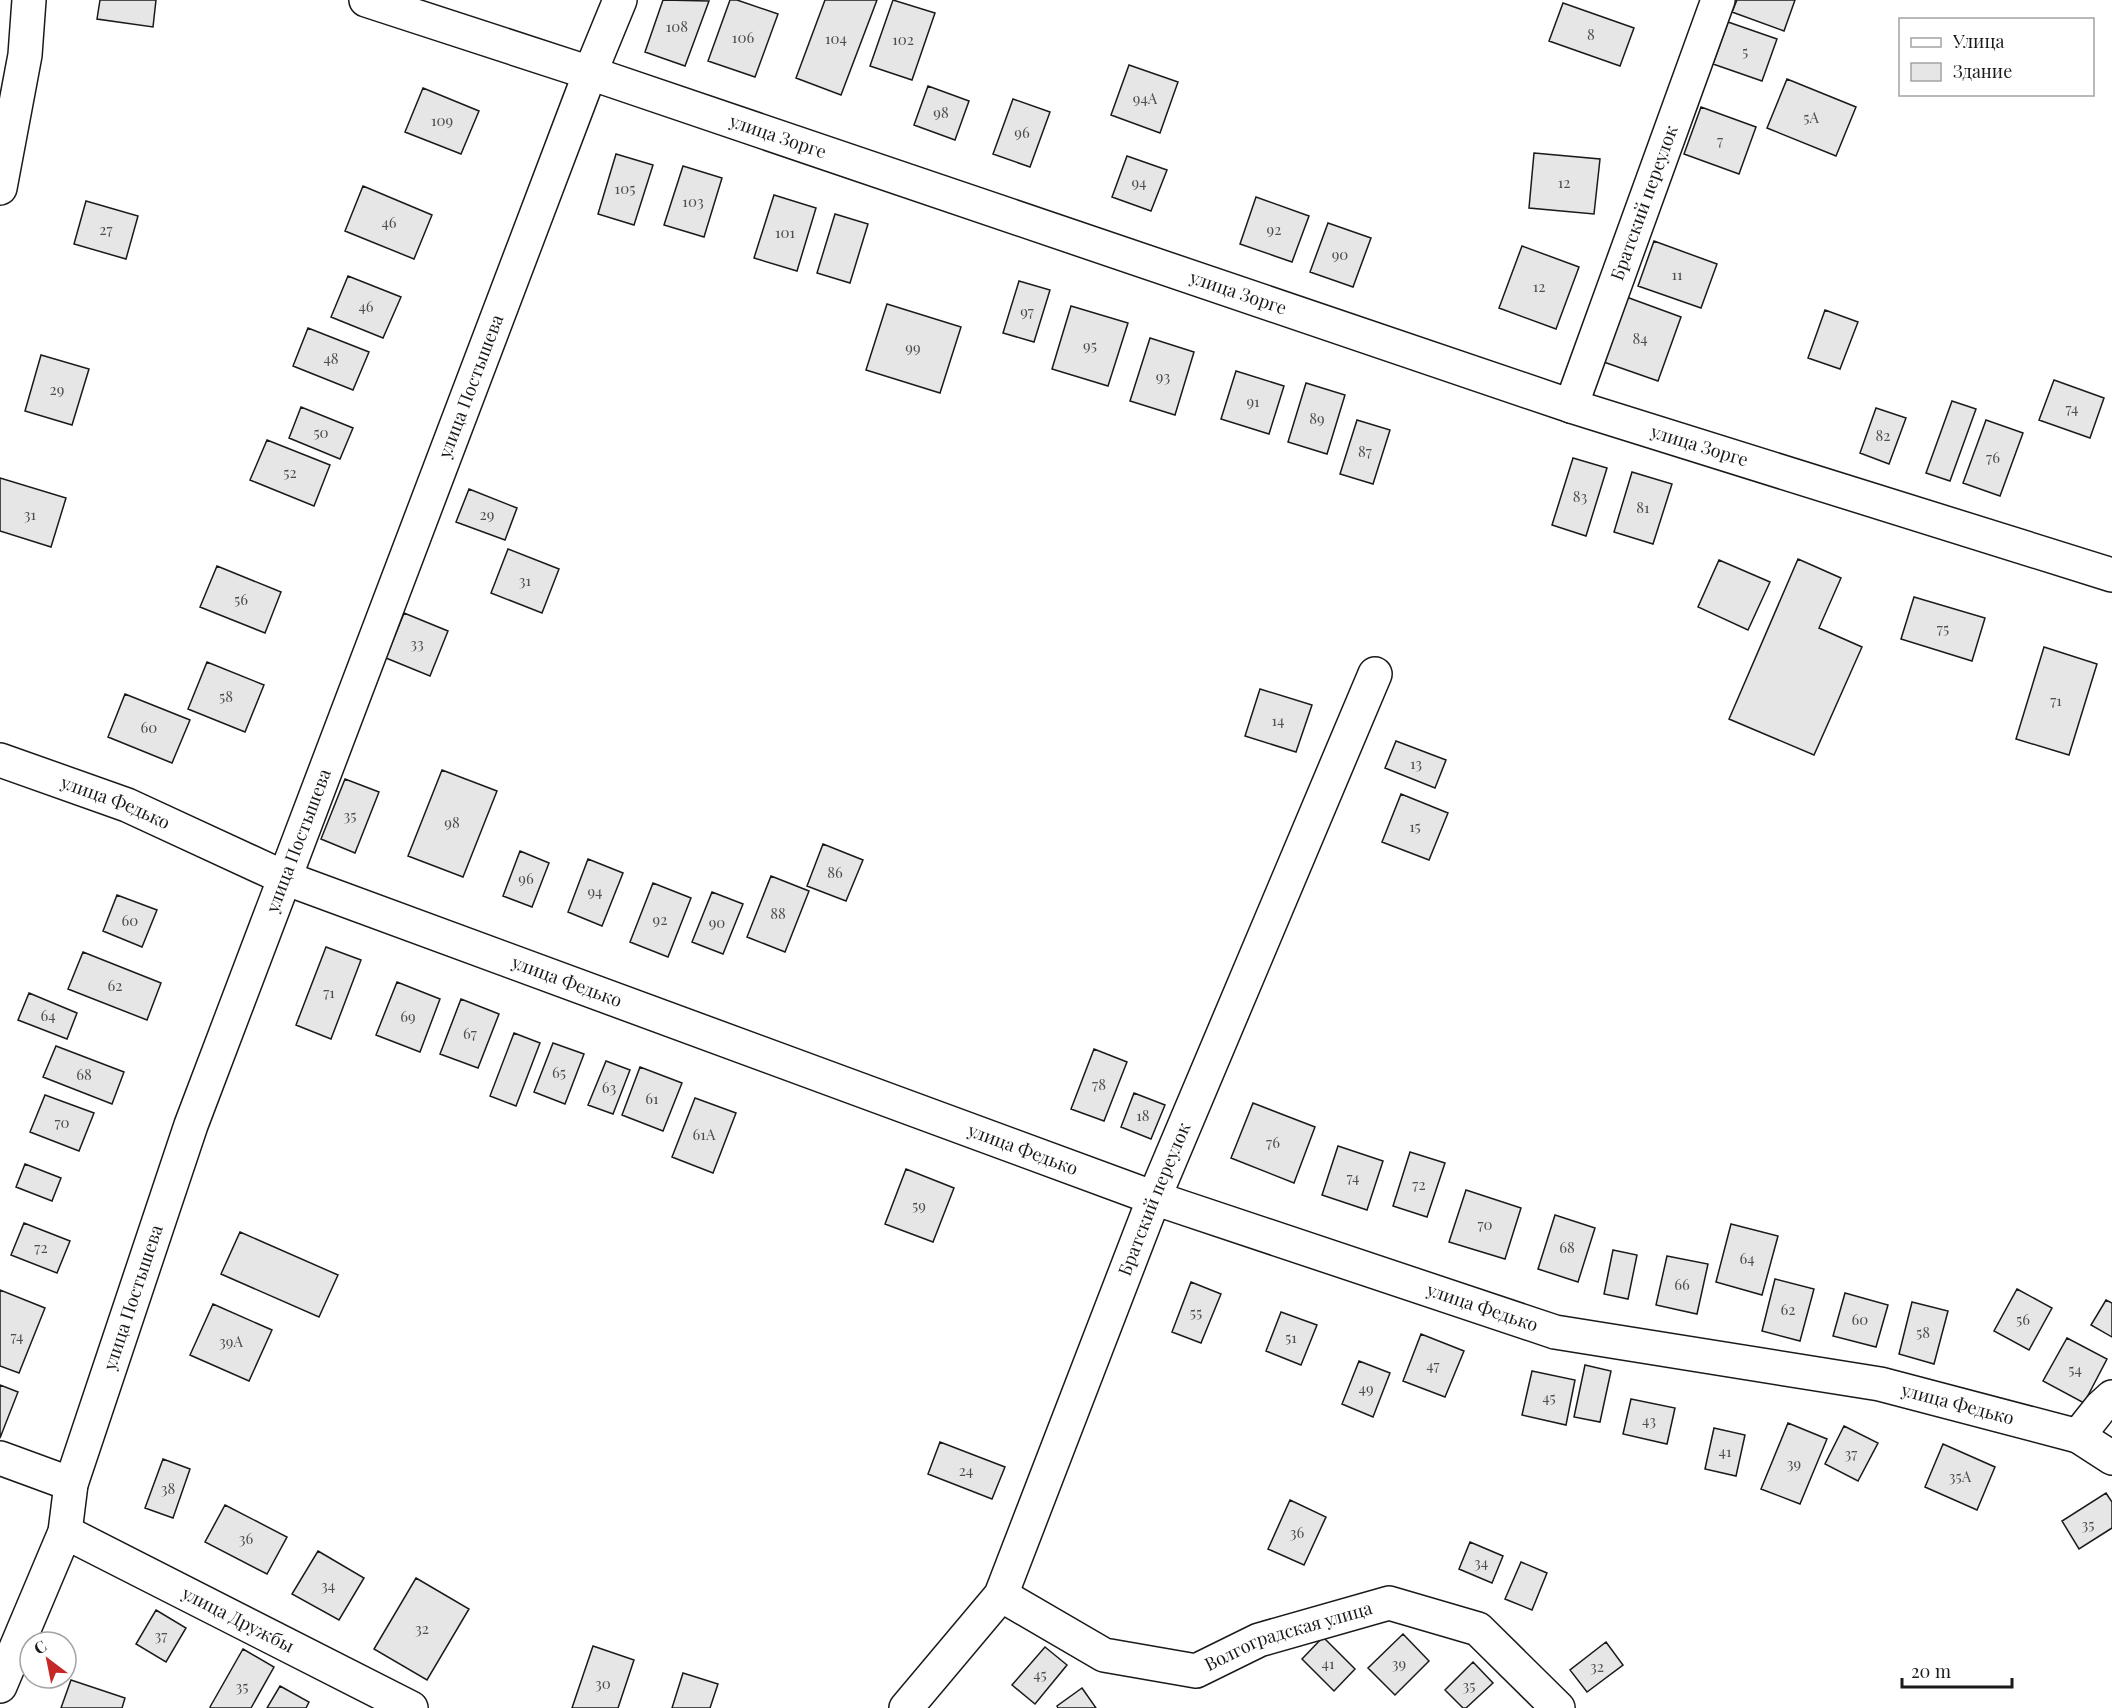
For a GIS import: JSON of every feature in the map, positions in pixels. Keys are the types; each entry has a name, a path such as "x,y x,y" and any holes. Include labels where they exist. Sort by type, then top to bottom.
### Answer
{"street":[{"path":"0,188 25,55 29,0"},
{"name":"улица Зорге","path":"366,0 590,73 1571,406 2112,575"},
{"name":"улица Постышева","path":"0,1686 65,1532 71,1484 191,1125 590,73 620,0"},
{"name":"Братский переулок","path":"1571,406 1718,0"},
{"name":"Братский переулок","path":"906,1708 1001,1595 1154,1198 1375,675"},
{"name":"улица Федько","path":"0,760 127,805 285,878 1154,1198 1556,1332 1880,1384 2078,1436 2112,1458"},
{"path":"2078,1436 2106,1402"},
{"path":"0,1458 71,1484"},
{"name":"улица Дружбы","path":"65,1532 411,1708"},
{"name":"Волгоградская улица","path":"1001,1595 1104,1655 1196,1671 1259,1640 1389,1603 1478,1629 1558,1708"}],"building":[{"path":"100,0 156,0 153,27 97,19"},
{"path":"663,0 709,1 685,66 645,52"},
{"path":"730,0 737,0 778,14 755,77 708,61"},
{"path":"825,0 877,0 841,95 796,78"},
{"path":"893,0 935,13 912,80 870,66"},
{"path":"1737,0 1795,0 1784,31 1732,12"},
{"path":"1563,3 1634,28 1620,66 1549,41"},
{"path":"1728,22 1777,39 1762,81 1713,64"},
{"path":"1129,65 1178,82 1160,133 1111,115"},
{"path":"1787,79 1856,107 1836,156 1767,128"},
{"path":"928,86 969,101 955,140 914,125"},
{"path":"423,88 479,111 461,154 405,132"},
{"path":"1013,99 1050,112 1030,167 993,154"},
{"path":"1701,107 1756,127 1739,174 1684,154"},
{"path":"1534,153 1600,159 1594,214 1529,208"},
{"path":"616,154 653,165 634,225 598,214"},
{"path":"1127,156 1167,170 1151,211 1112,197"},
{"path":"683,166 722,178 704,237 664,225"},
{"path":"363,186 432,215 414,259 345,231"},
{"path":"774,195 816,208 797,271 754,258"},
{"path":"1256,197 1309,216 1292,262 1240,244"},
{"path":"86,201 138,216 126,259 74,244"},
{"path":"835,214 868,224 850,283 817,273"},
{"path":"1328,223 1371,238 1353,287 1310,272"},
{"path":"1654,241 1717,264 1701,308 1638,286"},
{"path":"1522,246 1579,267 1556,329 1499,308"},
{"path":"348,276 401,297 383,338 331,317"},
{"path":"1019,281 1050,290 1034,342 1003,333"},
{"path":"1621,295 1681,317 1658,381 1598,360"},
{"path":"887,304 961,327 940,393 866,370"},
{"path":"1071,306 1128,323 1108,386 1052,369"},
{"path":"1825,310 1858,322 1840,369 1808,358"},
{"path":"308,328 369,352 353,390 293,366"},
{"path":"1150,338 1194,352 1175,415 1130,401"},
{"path":"41,355 89,369 72,425 25,411"},
{"path":"1236,371 1284,386 1269,434 1221,419"},
{"path":"2054,380 2104,398 2090,438 2039,420"},
{"path":"1306,383 1345,395 1327,454 1288,442"},
{"path":"1952,401 1976,409 1950,481 1926,473"},
{"path":"301,407 353,428 340,459 289,438"},
{"path":"1876,408 1906,418 1889,464 1860,453"},
{"path":"1357,420 1390,430 1373,484 1340,474"},
{"path":"1986,420 2023,433 2000,496 1963,483"},
{"path":"267,440 330,465 314,506 250,480"},
{"path":"1573,458 1607,468 1586,536 1552,525"},
{"path":"1632,472 1672,484 1653,544 1614,532"},
{"path":"0,478 66,498 51,547 0,531"},
{"path":"469,489 517,508 505,540 456,522"},
{"path":"508,549 559,569 542,613 491,593"},
{"path":"1798,559 1841,578 1819,628 1862,647 1814,755 1729,719"},
{"path":"1719,560 1770,582 1748,630 1698,607"},
{"path":"217,566 281,592 265,633 200,607"},
{"path":"1914,597 1985,618 1972,661 1901,639"},
{"path":"404,613 448,631 430,676 386,658"},
{"path":"2044,647 2097,664 2069,755 2016,739"},
{"path":"207,662 264,685 245,732 188,709"},
{"path":"1260,689 1312,705 1296,752 1245,736"},
{"path":"125,694 190,720 172,763 108,737"},
{"path":"1396,741 1446,760 1435,788 1385,768"},
{"path":"442,770 497,791 463,877 408,856"},
{"path":"345,779 379,792 355,853 321,839"},
{"path":"1401,794 1448,813 1429,860 1382,842"},
{"path":"823,844 863,860 846,901 807,886"},
{"path":"520,851 549,863 532,907 503,896"},
{"path":"588,859 623,873 602,926 568,912"},
{"path":"771,876 809,891 785,952 747,937"},
{"path":"653,883 691,898 668,957 630,942"},
{"path":"712,892 743,904 723,954 692,942"},
{"path":"117,895 157,910 142,947 103,931"},
{"path":"326,947 361,960 331,1039 296,1025"},
{"path":"83,952 161,983 147,1020 68,989"},
{"path":"397,982 440,999 420,1052 376,1035"},
{"path":"29,993 77,1013 67,1039 18,1020"},
{"path":"461,999 499,1014 478,1068 440,1054"},
{"path":"514,1033 540,1043 516,1106 490,1096"},
{"path":"553,1043 584,1054 565,1104 534,1092"},
{"path":"56,1046 124,1072 112,1104 43,1077"},
{"path":"1094,1049 1127,1062 1104,1121 1071,1109"},
{"path":"606,1061 630,1070 613,1114 588,1105"},
{"path":"640,1067 682,1083 663,1131 622,1115"},
{"path":"1134,1093 1165,1105 1151,1139 1121,1127"},
{"path":"45,1095 94,1113 79,1151 30,1132"},
{"path":"695,1098 736,1113 713,1173 672,1157"},
{"path":"1253,1103 1315,1127 1294,1183 1231,1158"},
{"path":"1338,1146 1383,1161 1367,1210 1322,1195"},
{"path":"1410,1152 1445,1163 1427,1217 1393,1206"},
{"path":"25,1164 61,1178 52,1201 16,1187"},
{"path":"906,1169 954,1188 933,1242 885,1224"},
{"path":"1466,1190 1521,1208 1505,1259 1449,1242"},
{"path":"1555,1215 1595,1228 1578,1282 1538,1269"},
{"path":"24,1223 70,1241 57,1273 11,1255"},
{"path":"1731,1224 1778,1236 1762,1295 1716,1282"},
{"path":"240,1232 338,1275 319,1317 221,1274"},
{"path":"1613,1250 1637,1255 1628,1299 1604,1294"},
{"path":"1667,1256 1708,1264 1697,1314 1656,1305"},
{"path":"1775,1279 1814,1289 1800,1341 1762,1331"},
{"path":"1191,1282 1221,1294 1201,1343 1172,1332"},
{"path":"2017,1289 2052,1308 2029,1350 1994,1331"},
{"path":"0,1290 45,1308 19,1373 0,1366"},
{"path":"1845,1293 1888,1305 1876,1347 1833,1336"},
{"path":"2106,1300 2112,1303 2112,1337 2091,1325"},
{"path":"1912,1302 1948,1311 1934,1364 1899,1354"},
{"path":"213,1304 272,1330 249,1381 190,1355"},
{"path":"1281,1312 1317,1325 1301,1365 1266,1351"},
{"path":"1421,1334 1464,1351 1445,1397 1403,1381"},
{"path":"2067,1338 2107,1359 2084,1403 2043,1381"},
{"path":"1359,1361 1390,1373 1373,1417 1342,1404"},
{"path":"1585,1365 1611,1371 1600,1422 1574,1417"},
{"path":"1532,1371 1575,1380 1566,1425 1522,1415"},
{"path":"0,1385 18,1392 0,1438"},
{"path":"1631,1399 1675,1408 1667,1444 1623,1434"},
{"path":"1788,1423 1827,1439 1800,1504 1761,1489"},
{"path":"1844,1426 1878,1443 1858,1481 1825,1464"},
{"path":"1714,1428 1745,1435 1736,1476 1705,1469"},
{"path":"940,1442 1005,1467 992,1499 928,1474"},
{"path":"1943,1444 1995,1467 1977,1510 1925,1487"},
{"path":"163,1459 190,1469 173,1518 145,1508"},
{"path":"2106,1493 2112,1502 2112,1528 2079,1549 2062,1521"},
{"path":"1290,1500 1326,1517 1304,1565 1268,1549"},
{"path":"225,1505 287,1537 267,1574 205,1542"},
{"path":"1470,1542 1503,1556 1492,1583 1459,1569"},
{"path":"318,1551 364,1578 339,1620 292,1594"},
{"path":"1521,1562 1547,1573 1532,1610 1505,1599"},
{"path":"416,1578 469,1609 427,1680 374,1649"},
{"path":"156,1610 186,1628 166,1662 136,1644"},
{"path":"1403,1634 1429,1661 1395,1695 1368,1668"},
{"path":"1323,1637 1355,1669 1334,1691 1302,1659"},
{"path":"1606,1642 1623,1665 1587,1692 1570,1670"},
{"path":"593,1646 634,1660 618,1708 572,1708"},
{"path":"1045,1647 1067,1665 1035,1704 1012,1685"},
{"path":"243,1649 274,1667 251,1708 211,1708 210,1707"},
{"path":"1473,1662 1493,1683 1466,1708 1463,1708 1445,1690"},
{"path":"683,1673 718,1684 710,1708 672,1708"},
{"path":"78,1682 125,1698 122,1708 61,1708 67,1690 78,1690"},
{"path":"280,1686 309,1702 306,1708 267,1708"},
{"path":"1082,1688 1096,1708 1058,1708 1057,1706"}]}
